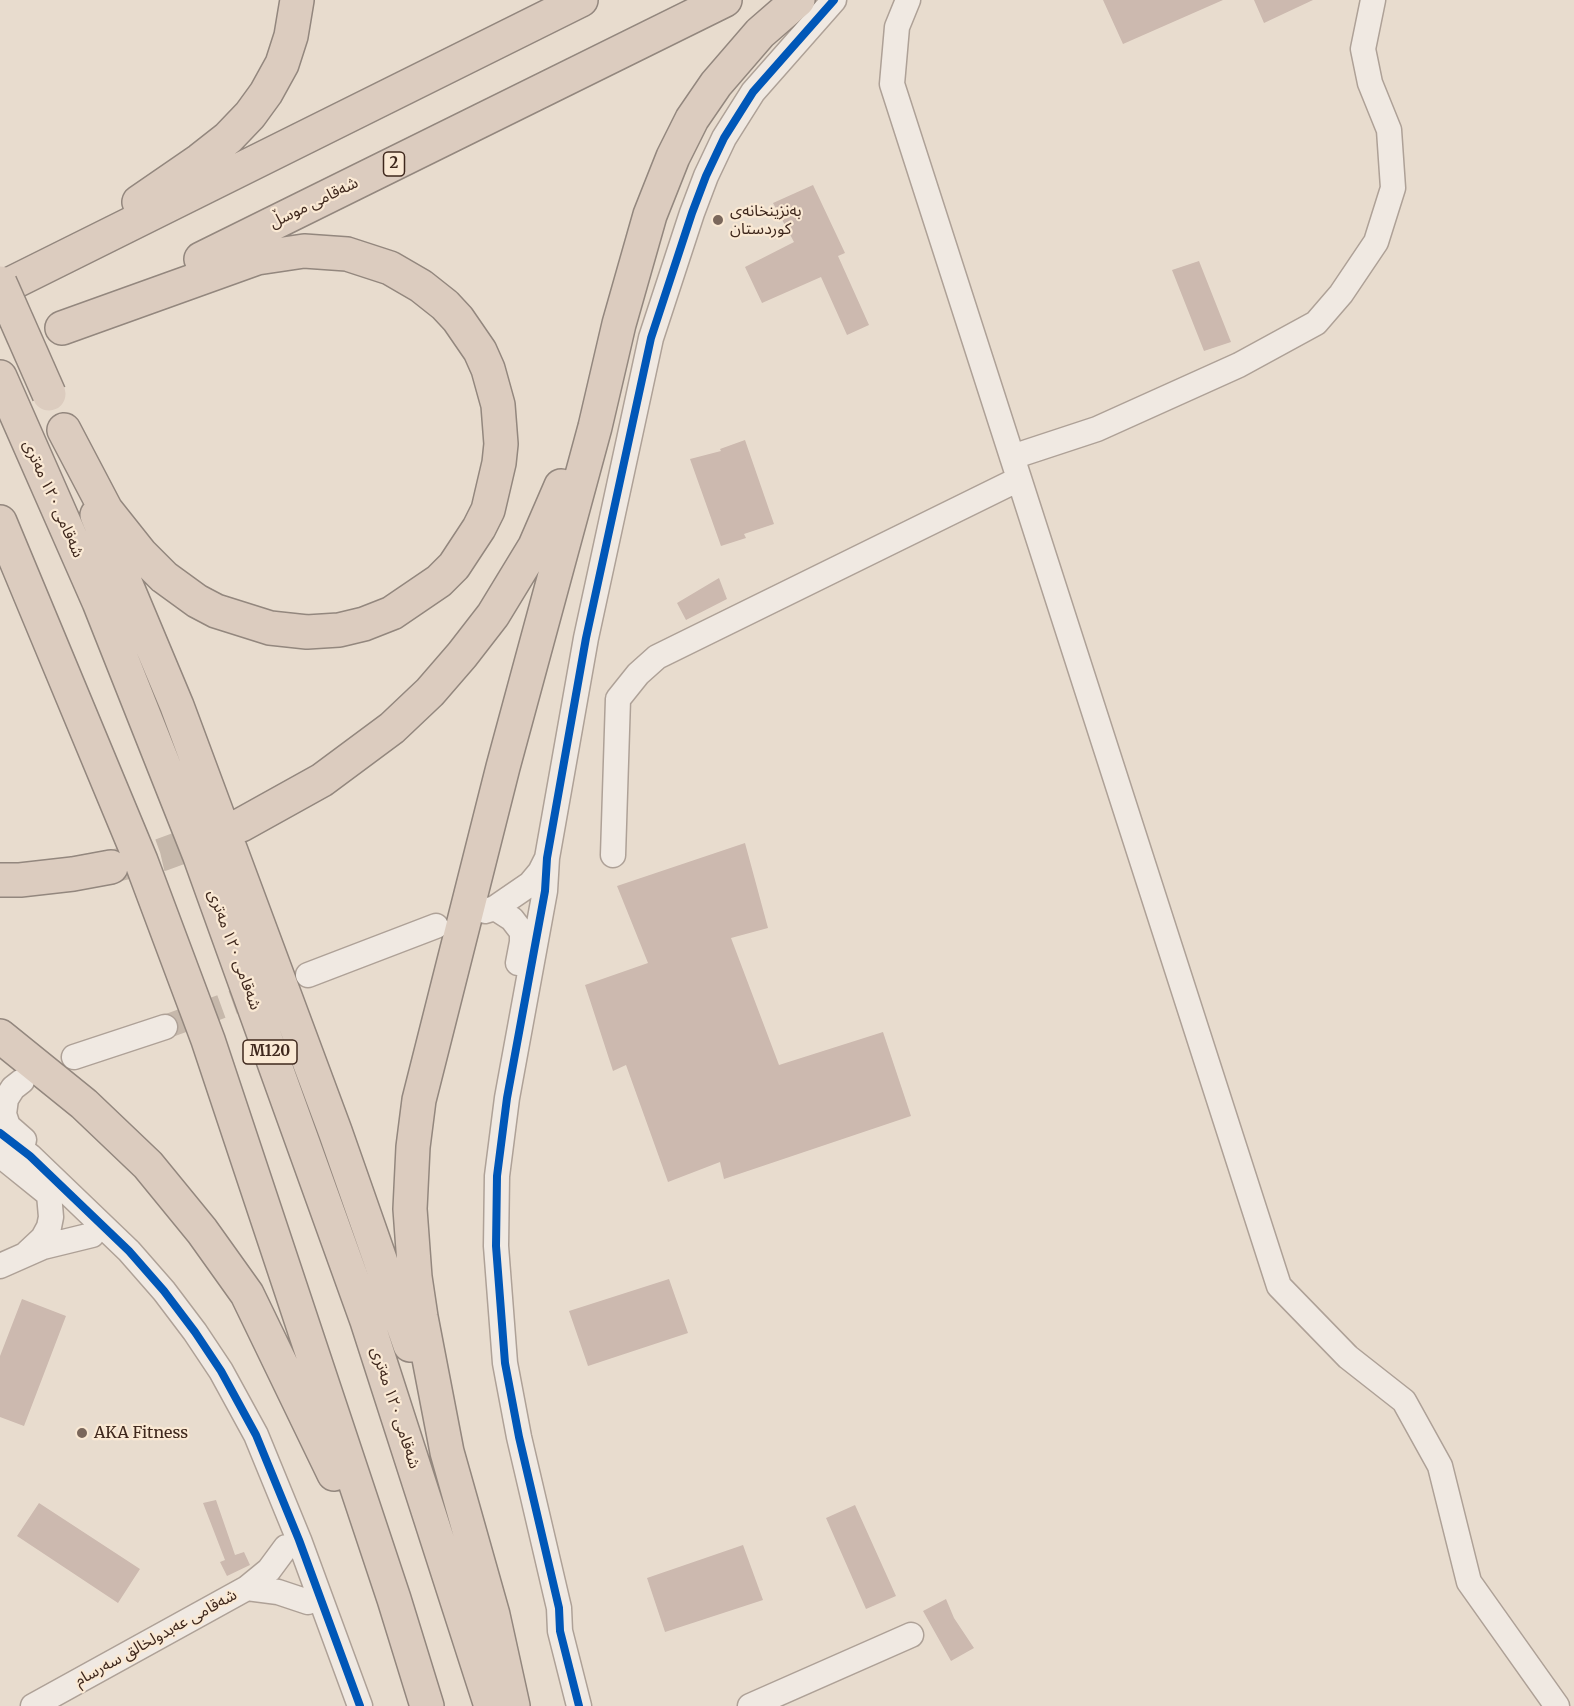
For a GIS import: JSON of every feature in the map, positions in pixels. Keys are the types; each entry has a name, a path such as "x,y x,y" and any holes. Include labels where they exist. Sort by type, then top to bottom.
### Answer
{"highway":[{"path":"34,273 200,160 228,138 266,93 282,64 291,36 297,0"},
{"path":"0,289 581,0"},
{"name":"شەقامی موسڵ","path":"0,358 725,0"},
{"path":"241,825 322,780 392,728 430,692 493,615 530,554 549,515 618,324 660,185 692,119 737,58 798,0"},
{"path":"62,328 257,258 304,251 346,254 390,268 421,286 458,319 480,351 488,369 498,405 501,444 498,471 488,510 454,566 439,581 392,613 364,624 339,630 308,632 270,628 216,611 197,601 164,577 141,554 106,510 64,430"},
{"path":"0,284 49,394 113,557 182,717 331,1120 447,1452 493,1615 513,1706"},
{"path":"447,1452 415,1277 410,1209 413,1147 419,1100 494,801 595,427 618,324"},
{"name":"شەقامی ١٢٠ مەتری","path":"0,377 99,602 199,854 367,1321 491,1706"},
{"path":"0,522 141,861 208,1040 394,1599 427,1706"},
{"path":"0,880 111,867"},
{"path":"0,1036 84,1104 148,1165 202,1231 247,1294 394,1599"}],"street":[{"path":"579,1706 560,1631 559,1608 510,1396 500,1321 496,1246 497,1176 512,1064 545,891 547,858 586,638 651,338 692,213 724,138 753,92 834,0"},
{"path":"908,0 897,27 892,84 1279,1286 1348,1357 1404,1401 1440,1466 1469,1582 1557,1706"},
{"path":"613,855 618,699 638,674 657,657 1015,468 1239,365 1316,323 1341,294 1376,243 1393,188 1389,130 1370,83 1363,49 1373,0"},
{"path":"547,858 540,872 530,884 490,909 506,914 517,924 522,937 487,1137 482,1233 487,1324 497,1398 509,1456 552,1615 560,1631"},
{"path":"308,975 436,926"},
{"path":"74,1058 165,1027"},
{"path":"22,1081 13,1088 6,1099 4,1114 8,1126 26,1143 30,1156"},
{"path":"0,1133 30,1156 136,1259 164,1291 221,1371 256,1436 299,1540 360,1706"},
{"path":"0,1155 49,1194 120,1262 158,1305 212,1382 247,1448 346,1706"},
{"path":"27,1253 36,1246 49,1227 51,1217 49,1194"},
{"path":"0,1266 27,1253 92,1235"},
{"name":"شەقامی عەبدولخالق سەرسام","path":"33,1706 247,1588 268,1570 286,1547"},
{"name":"شەقامی عەبدولخالق سەرسام","path":"247,1588 278,1592 308,1602"},
{"path":"750,1706 910,1635"}],"building":[{"path":"1103,0 1223,0 1123,44"},
{"path":"1254,0 1313,0 1264,23"},
{"path":"813,185 845,253 838,256 869,325 847,335 821,277 762,303 745,267 794,242 773,203"},
{"path":"1199,261 1231,342 1204,351 1172,270"},
{"path":"745,440 774,524 744,534 746,538 721,546 690,459 721,451 720,449"},
{"path":"719,578 727,599 686,620 677,603"},
{"path":"745,843 768,928 731,938 779,1065 883,1032 911,1116 724,1179 720,1162 668,1182 626,1065 613,1071 585,985 648,963 617,886"},
{"path":"669,1279 688,1333 588,1366 569,1311"},
{"path":"22,1299 66,1316 24,1426 0,1417 0,1356"},
{"path":"216,1500 235,1555 244,1552 250,1565 227,1576 220,1562 225,1560 203,1503"},
{"path":"39,1503 140,1569 118,1603 17,1536"},
{"path":"855,1505 896,1596 866,1609 826,1518"},
{"path":"743,1545 763,1600 665,1632 647,1578"},
{"path":"946,1599 954,1618 974,1648 951,1661 923,1611"}],"tunnel":[{"path":"113,866 161,855 221,833"},
{"path":"165,1027 264,991"}],"cycle path":[{"path":"579,1706 560,1631 559,1608 519,1437 505,1363 496,1246 497,1176 507,1098 545,891 547,858 586,638 651,338 692,213 724,138 753,92 834,0"},
{"path":"0,1133 30,1156 129,1251 164,1291 221,1371 256,1435 299,1540 360,1706"}],"place":[{"name":"بەنزینخانەی کوردستان","path":"718,220"},
{"name":"AKA Fitness","path":"82,1433"}]}
